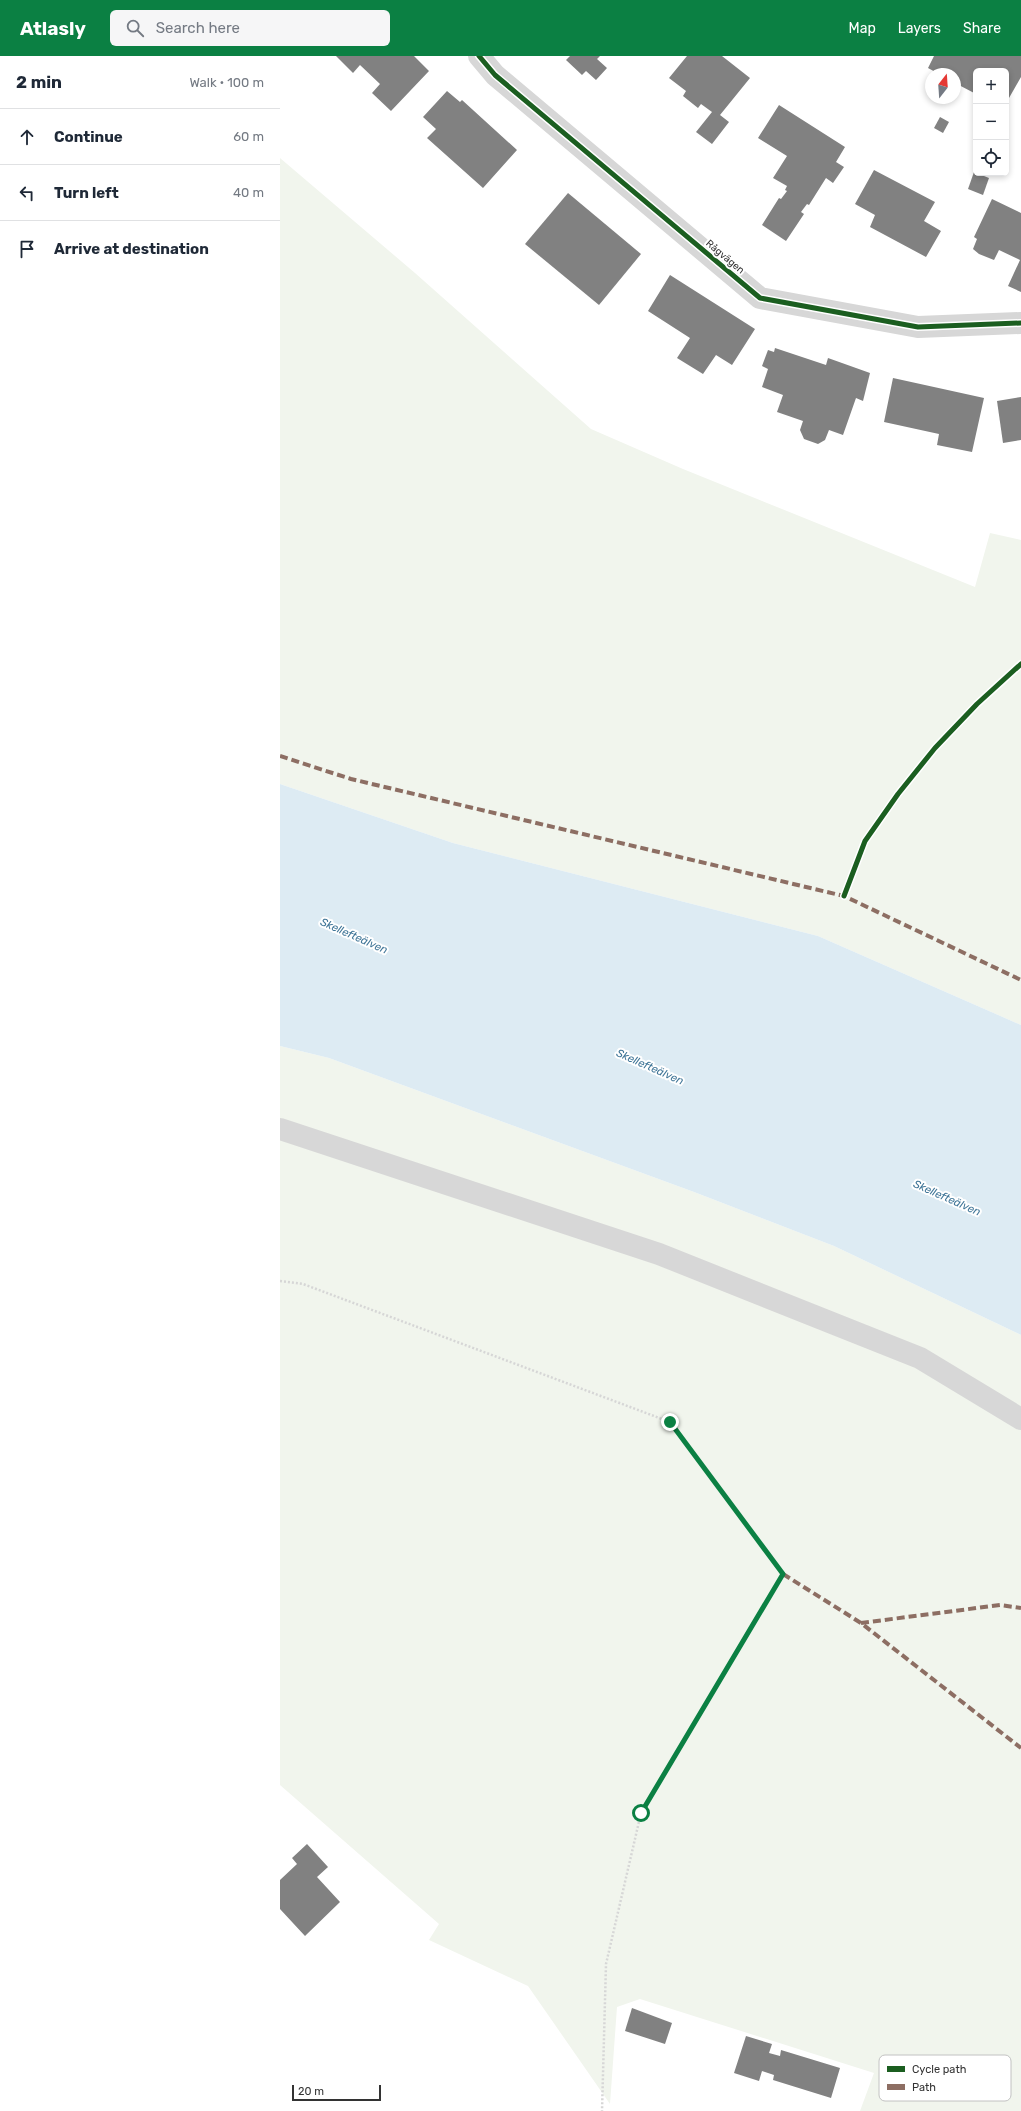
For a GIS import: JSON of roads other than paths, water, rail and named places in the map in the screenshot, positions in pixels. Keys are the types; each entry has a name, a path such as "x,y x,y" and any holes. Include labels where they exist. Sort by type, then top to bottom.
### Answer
{"street":[{"name":"Rågvägen","path":"479,56 495,75 760,298 918,328 1021,323"},
{"path":"280,1129 659,1254 920,1358 1021,1419"}],"water":[{"name":"Skellefteälven","path":"280,784 453,843 818,936 1021,1025 1021,1335 834,1246 694,1192 329,1058 280,1046"}]}
